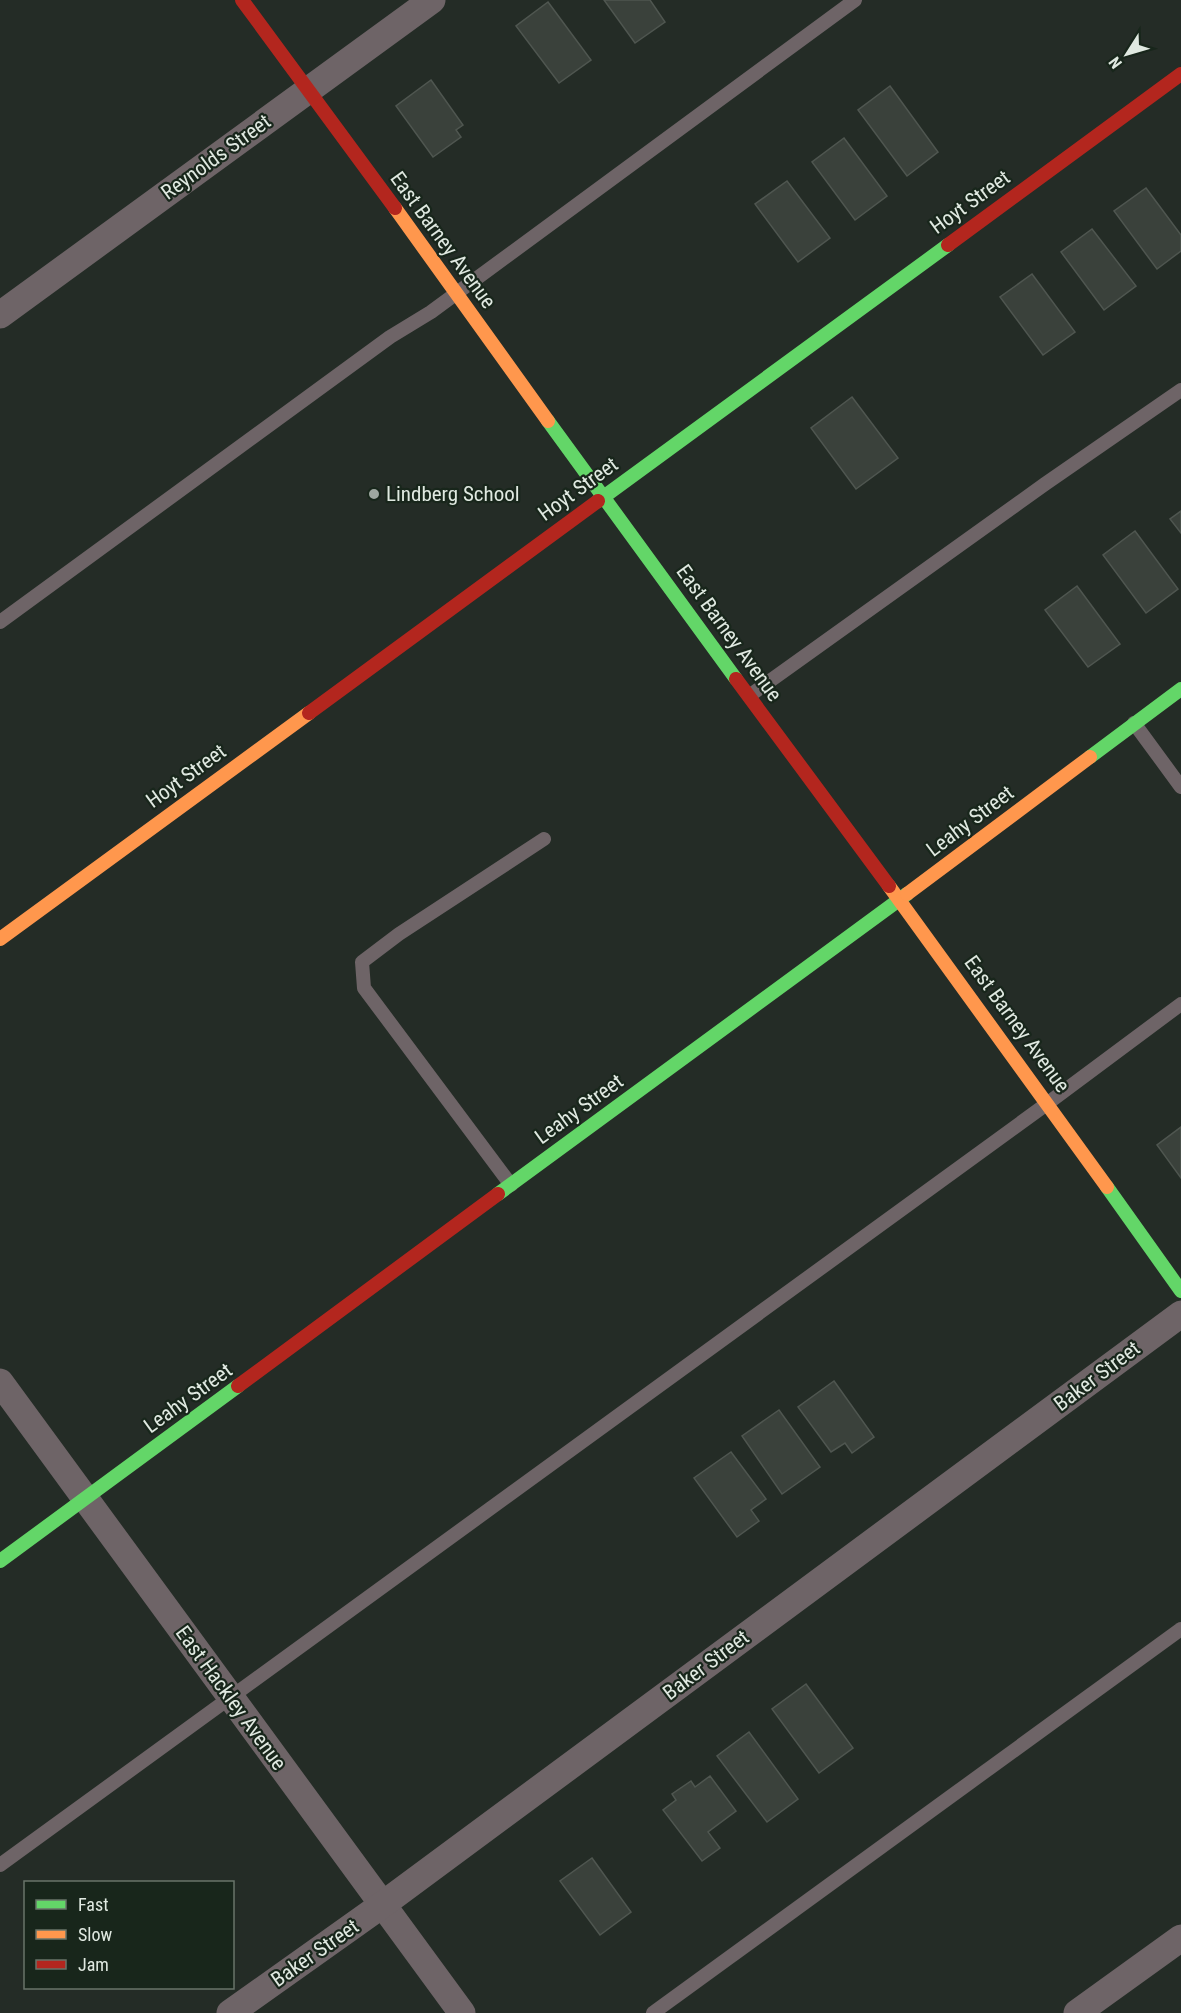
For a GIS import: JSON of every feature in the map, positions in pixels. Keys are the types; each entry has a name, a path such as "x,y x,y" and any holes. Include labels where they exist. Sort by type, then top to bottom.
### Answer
{"street":[{"name":"East Barney Avenue","path":"242,0 1048,1103 1181,1291"},
{"name":"Reynolds Street","path":"0,315 432,0"},
{"name":"Hoyt Street","path":"0,939 1181,74"},
{"name":"Leahy Street","path":"0,1561 1181,689"},
{"name":"Baker Street","path":"230,2013 382,1905 1181,1314"},
{"name":"East Hackley Avenue","path":"0,1382 462,2013"},
{"path":"1077,2013 1181,1938"}],"lane":[{"path":"0,622 390,337 431,312 855,0"},
{"path":"749,696 1035,491 1181,390"},
{"path":"1134,723 1181,788"},
{"path":"511,1185 364,988 362,962 399,934 544,839"},
{"path":"0,1865 1181,1004"},
{"path":"653,2013 1181,1629"}],"building":[{"path":"604,0 650,0 665,22 635,43"},
{"path":"548,2 591,60 559,83 516,26"},
{"path":"431,80 463,125 456,130 461,137 433,157 396,106"},
{"path":"890,86 938,152 907,176 858,110"},
{"path":"844,138 887,196 855,220 812,162"},
{"path":"787,181 830,238 798,262 755,204"},
{"path":"1146,188 1181,235 1181,251 1157,269 1114,211"},
{"path":"1092,229 1136,286 1104,310 1061,252"},
{"path":"1032,274 1075,332 1043,355 1000,297"},
{"path":"852,397 898,458 856,489 811,428"},
{"path":"1181,511 1181,533 1170,519"},
{"path":"1135,531 1178,589 1146,613 1103,555"},
{"path":"1077,586 1120,644 1088,667 1045,610"},
{"path":"1181,1127 1181,1178 1157,1145"},
{"path":"834,1381 874,1437 852,1453 845,1443 831,1452 798,1407"},
{"path":"779,1410 820,1467 782,1494 742,1436"},
{"path":"731,1452 766,1499 751,1510 759,1521 737,1537 694,1478"},
{"path":"806,1684 853,1748 819,1773 772,1709"},
{"path":"749,1732 798,1799 767,1822 717,1756"},
{"path":"710,1776 736,1811 708,1832 720,1848 702,1861 663,1810 676,1800 672,1794 691,1781 695,1787"},
{"path":"592,1858 631,1912 600,1935 560,1881"}],"traffic: fast":[{"path":"598,501 948,245"},
{"path":"548,421 736,679"},
{"path":"1090,757 1181,689"},
{"path":"498,1194 907,894"},
{"path":"1107,1187 1181,1291"},
{"path":"0,1561 238,1386"}],"traffic: slow":[{"path":"395,208 548,421"},
{"path":"0,939 309,713"},
{"path":"907,894 1090,757"},
{"path":"889,886 1107,1187"}],"traffic: jam":[{"path":"242,0 395,208"},
{"path":"948,245 1181,74"},
{"path":"309,713 598,501"},
{"path":"736,679 889,886"},
{"path":"238,1386 498,1194"}],"place":[{"name":"Lindberg School","path":"374,494"}]}
